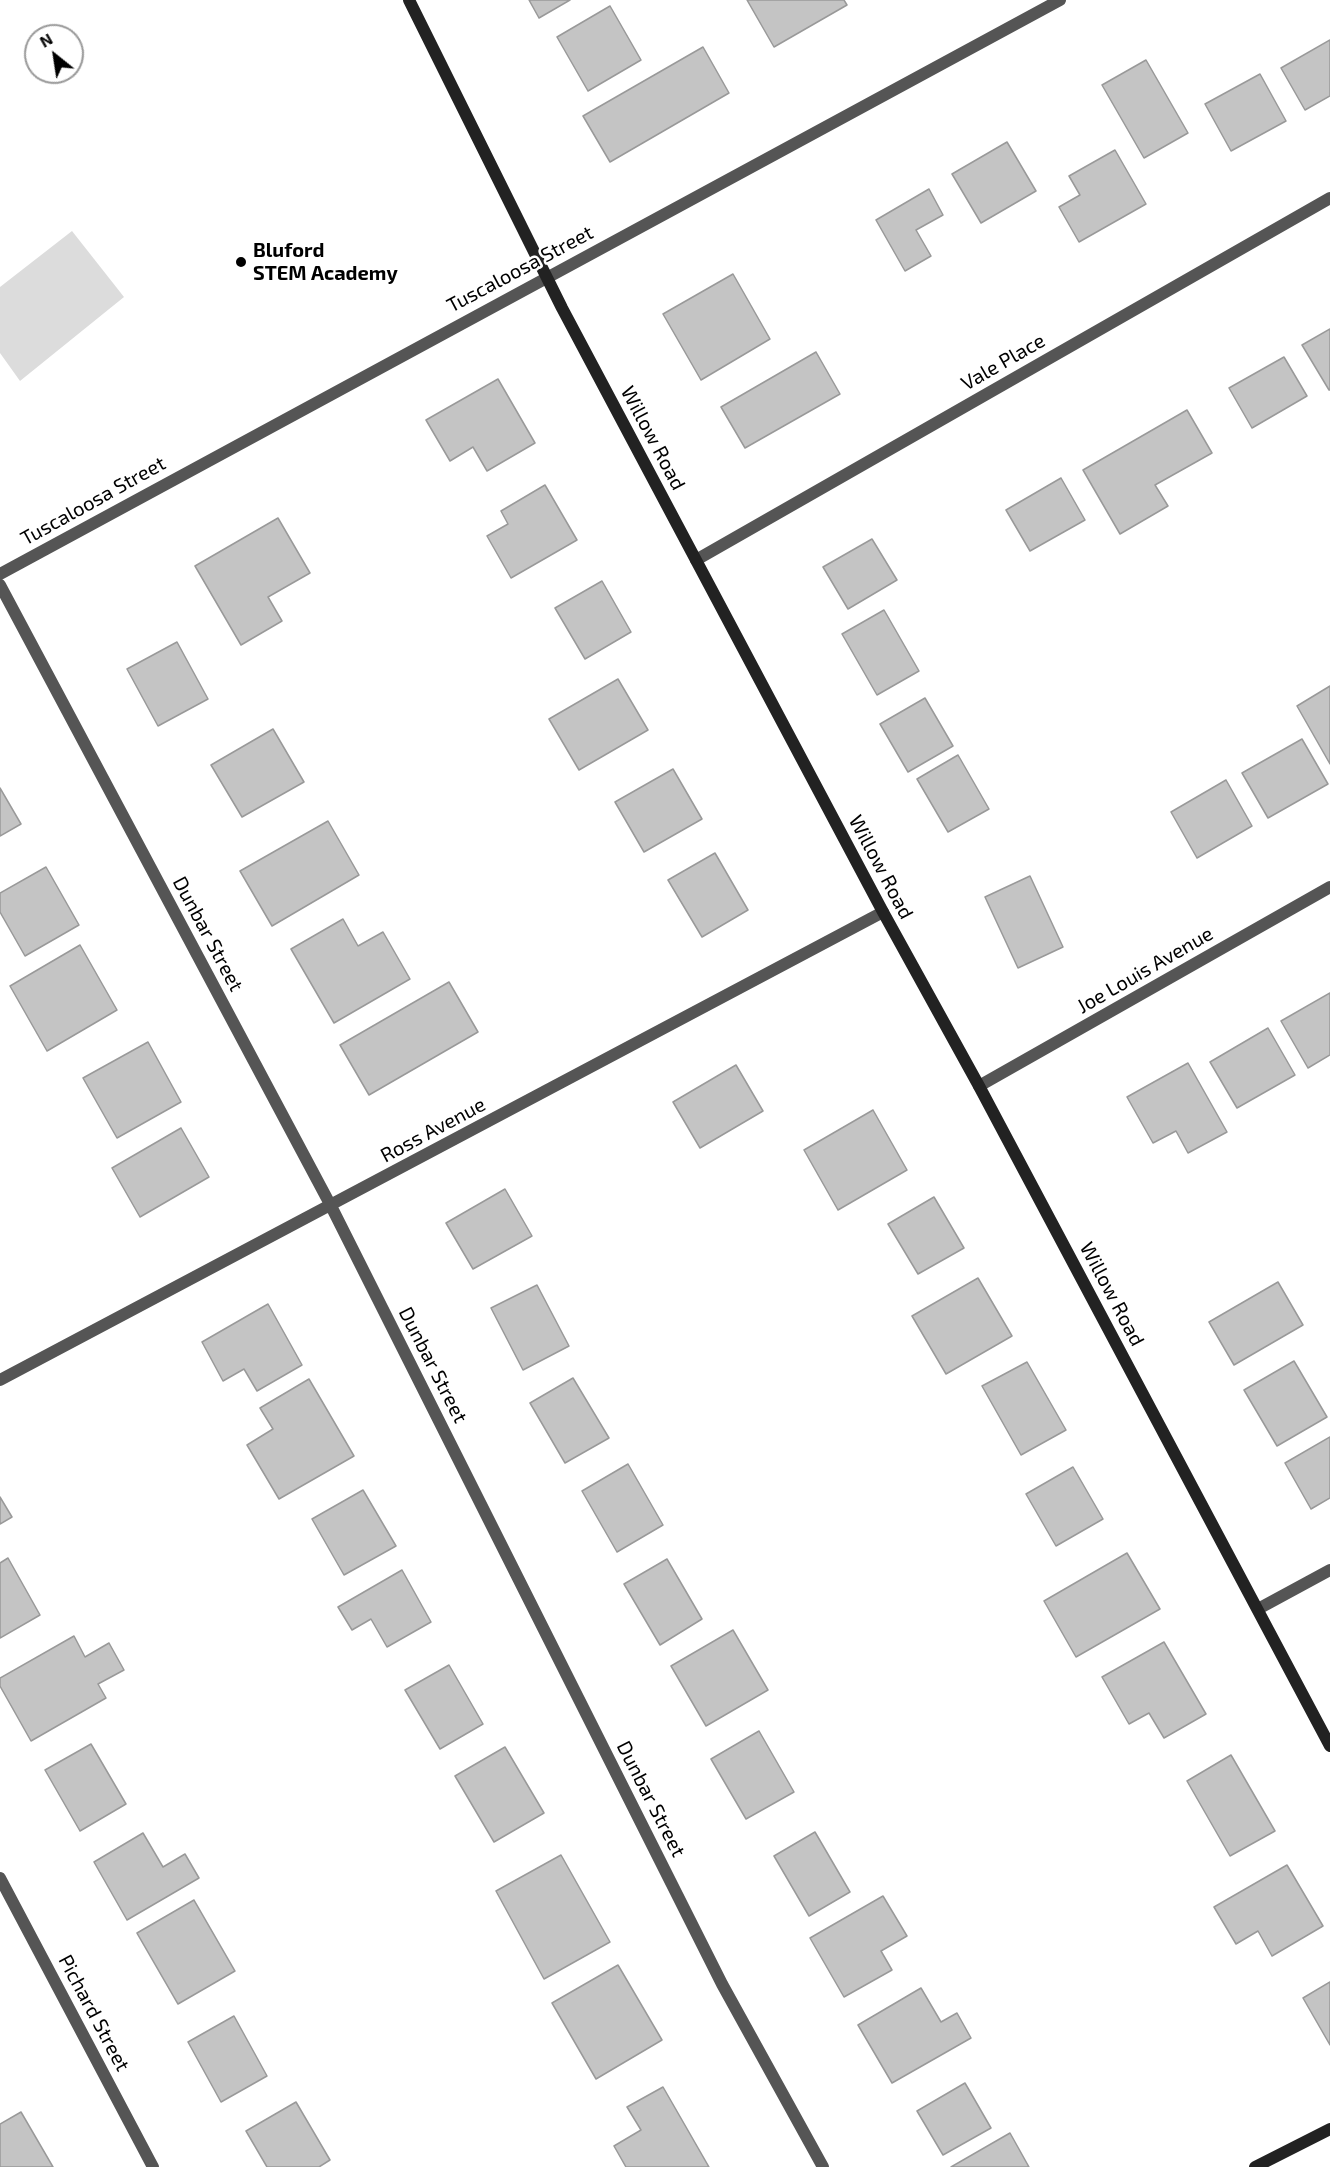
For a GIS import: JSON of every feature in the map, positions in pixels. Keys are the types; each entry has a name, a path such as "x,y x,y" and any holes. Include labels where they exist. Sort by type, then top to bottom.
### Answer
{"street":[{"name":"Willow Road","path":"409,0 547,277 696,560 883,912 980,1086 1330,1746"},
{"name":"Tuscaloosa Street","path":"0,574 1060,0"},
{"name":"Vale Place","path":"696,560 1330,198"},
{"name":"Dunbar Street","path":"0,585 331,1206 722,1984 823,2167"},
{"name":"Joe Louis Avenue","path":"980,1086 1330,887"},
{"name":"Ross Avenue","path":"0,1380 883,912"},
{"path":"1258,1609 1330,1570"},
{"name":"Pichard Street","path":"0,1878 153,2167"},
{"path":"1255,2167 1330,2129"}],"shaded area":[{"path":"72,231 124,297 20,381 0,353 0,287"}],"building":[{"path":"529,0 570,0 539,18"},
{"path":"747,0 844,0 847,5 774,47"},
{"path":"610,6 641,60 588,91 557,37"},
{"path":"1330,40 1330,96 1305,110 1281,68"},
{"path":"703,47 729,93 610,162 583,116"},
{"path":"1146,60 1188,133 1144,158 1102,85"},
{"path":"1260,74 1286,121 1231,151 1205,104"},
{"path":"1007,142 1036,191 981,223 952,174"},
{"path":"1115,150 1146,204 1079,242 1059,207 1080,195 1069,176"},
{"path":"929,189 943,215 916,230 931,256 905,271 876,220"},
{"path":"733,274 770,339 701,380 663,314"},
{"path":"1330,329 1330,390 1329,390 1302,345"},
{"path":"816,352 840,394 745,448 721,407"},
{"path":"1284,357 1307,396 1252,428 1229,388"},
{"path":"498,379 535,443 487,471 473,447 450,461 426,420"},
{"path":"1187,410 1212,453 1155,485 1168,506 1120,534 1083,470"},
{"path":"1061,478 1085,520 1030,551 1006,510"},
{"path":"545,485 577,540 511,578 487,536 508,524 501,511"},
{"path":"278,518 310,573 268,597 282,621 241,645 195,566"},
{"path":"872,539 897,580 848,609 823,567"},
{"path":"602,581 631,632 585,659 555,608"},
{"path":"884,610 919,671 877,695 842,634"},
{"path":"177,642 208,699 158,726 127,669"},
{"path":"618,679 648,730 579,770 549,719"},
{"path":"1330,686 1330,764 1297,706"},
{"path":"925,698 953,746 908,772 880,724"},
{"path":"273,729 304,782 242,817 211,765"},
{"path":"1302,739 1328,784 1268,818 1242,773"},
{"path":"958,755 989,809 948,832 917,779"},
{"path":"673,769 702,819 644,852 615,802"},
{"path":"1226,780 1252,826 1197,858 1171,812"},
{"path":"0,788 21,824 0,836"},
{"path":"328,821 359,875 272,926 240,871"},
{"path":"715,853 748,910 702,937 668,880"},
{"path":"46,867 79,925 25,956 0,912 0,893"},
{"path":"1030,876 1063,947 1018,968 985,897"},
{"path":"343,919 358,946 383,932 410,979 334,1023 291,949"},
{"path":"80,945 117,1010 47,1051 10,986"},
{"path":"449,982 478,1032 369,1095 340,1045"},
{"path":"1330,993 1330,1055 1308,1068 1281,1021"},
{"path":"1268,1028 1295,1075 1237,1108 1210,1062"},
{"path":"148,1042 181,1102 117,1138 83,1078"},
{"path":"1188,1063 1227,1132 1188,1153 1176,1131 1153,1143 1127,1097"},
{"path":"736,1065 763,1111 700,1148 673,1102"},
{"path":"873,1110 907,1170 838,1210 804,1150"},
{"path":"181,1128 209,1177 140,1217 112,1168"},
{"path":"505,1189 532,1236 473,1269 446,1223"},
{"path":"934,1197 964,1248 918,1274 888,1224"},
{"path":"978,1278 1012,1336 946,1374 912,1316"},
{"path":"1278,1282 1303,1325 1234,1365 1209,1322"},
{"path":"537,1285 569,1346 523,1370 491,1308"},
{"path":"268,1304 302,1365 257,1391 244,1369 223,1381 202,1342"},
{"path":"1294,1361 1327,1417 1277,1446 1244,1390"},
{"path":"1027,1362 1066,1430 1021,1455 982,1386"},
{"path":"573,1378 609,1438 565,1463 530,1403"},
{"path":"309,1379 354,1456 279,1499 247,1445 273,1429 260,1408"},
{"path":"1330,1437 1330,1498 1311,1509 1285,1463"},
{"path":"628,1464 663,1525 617,1552 582,1491"},
{"path":"1073,1467 1103,1519 1056,1546 1026,1494"},
{"path":"363,1490 396,1546 344,1575 312,1519"},
{"path":"0,1497 12,1517 0,1524"},
{"path":"1127,1553 1160,1609 1076,1657 1044,1601"},
{"path":"8,1558 40,1615 0,1638 0,1563"},
{"path":"667,1559 702,1619 660,1645 624,1584"},
{"path":"402,1570 431,1622 387,1647 371,1619 352,1630 338,1607"},
{"path":"733,1630 768,1690 706,1726 671,1666"},
{"path":"74,1636 85,1657 109,1643 124,1670 98,1684 106,1698 31,1741 0,1686 0,1678"},
{"path":"1164,1642 1206,1714 1164,1738 1149,1713 1129,1724 1102,1677"},
{"path":"449,1665 483,1724 440,1749 405,1690"},
{"path":"759,1731 794,1792 746,1819 711,1759"},
{"path":"91,1744 126,1804 80,1831 45,1770"},
{"path":"505,1747 544,1813 494,1842 455,1776"},
{"path":"1231,1755 1275,1831 1230,1856 1187,1781"},
{"path":"815,1832 850,1892 809,1916 774,1856"},
{"path":"143,1833 163,1867 185,1854 199,1878 127,1920 94,1862"},
{"path":"561,1855 610,1942 544,1979 496,1891"},
{"path":"1287,1865 1323,1926 1272,1956 1258,1931 1236,1944 1214,1907"},
{"path":"883,1896 907,1936 881,1951 892,1970 844,1997 810,1938"},
{"path":"194,1900 235,1971 178,2004 137,1933"},
{"path":"618,1965 662,2040 596,2079 552,2003"},
{"path":"1330,1982 1330,2045 1303,1998"},
{"path":"921,1988 941,2022 957,2013 971,2038 892,2083 858,2025"},
{"path":"234,2016 267,2076 221,2102 188,2042"},
{"path":"965,2083 991,2128 943,2155 917,2111"},
{"path":"663,2087 709,2167 626,2167 614,2146 641,2130 627,2107"},
{"path":"296,2102 330,2160 319,2167 267,2167 246,2131"},
{"path":"21,2112 53,2167 0,2167 0,2124"},
{"path":"1010,2133 1029,2167 951,2167"}],"place":[{"name":"Bluford STEM Academy","path":"241,262"}]}
